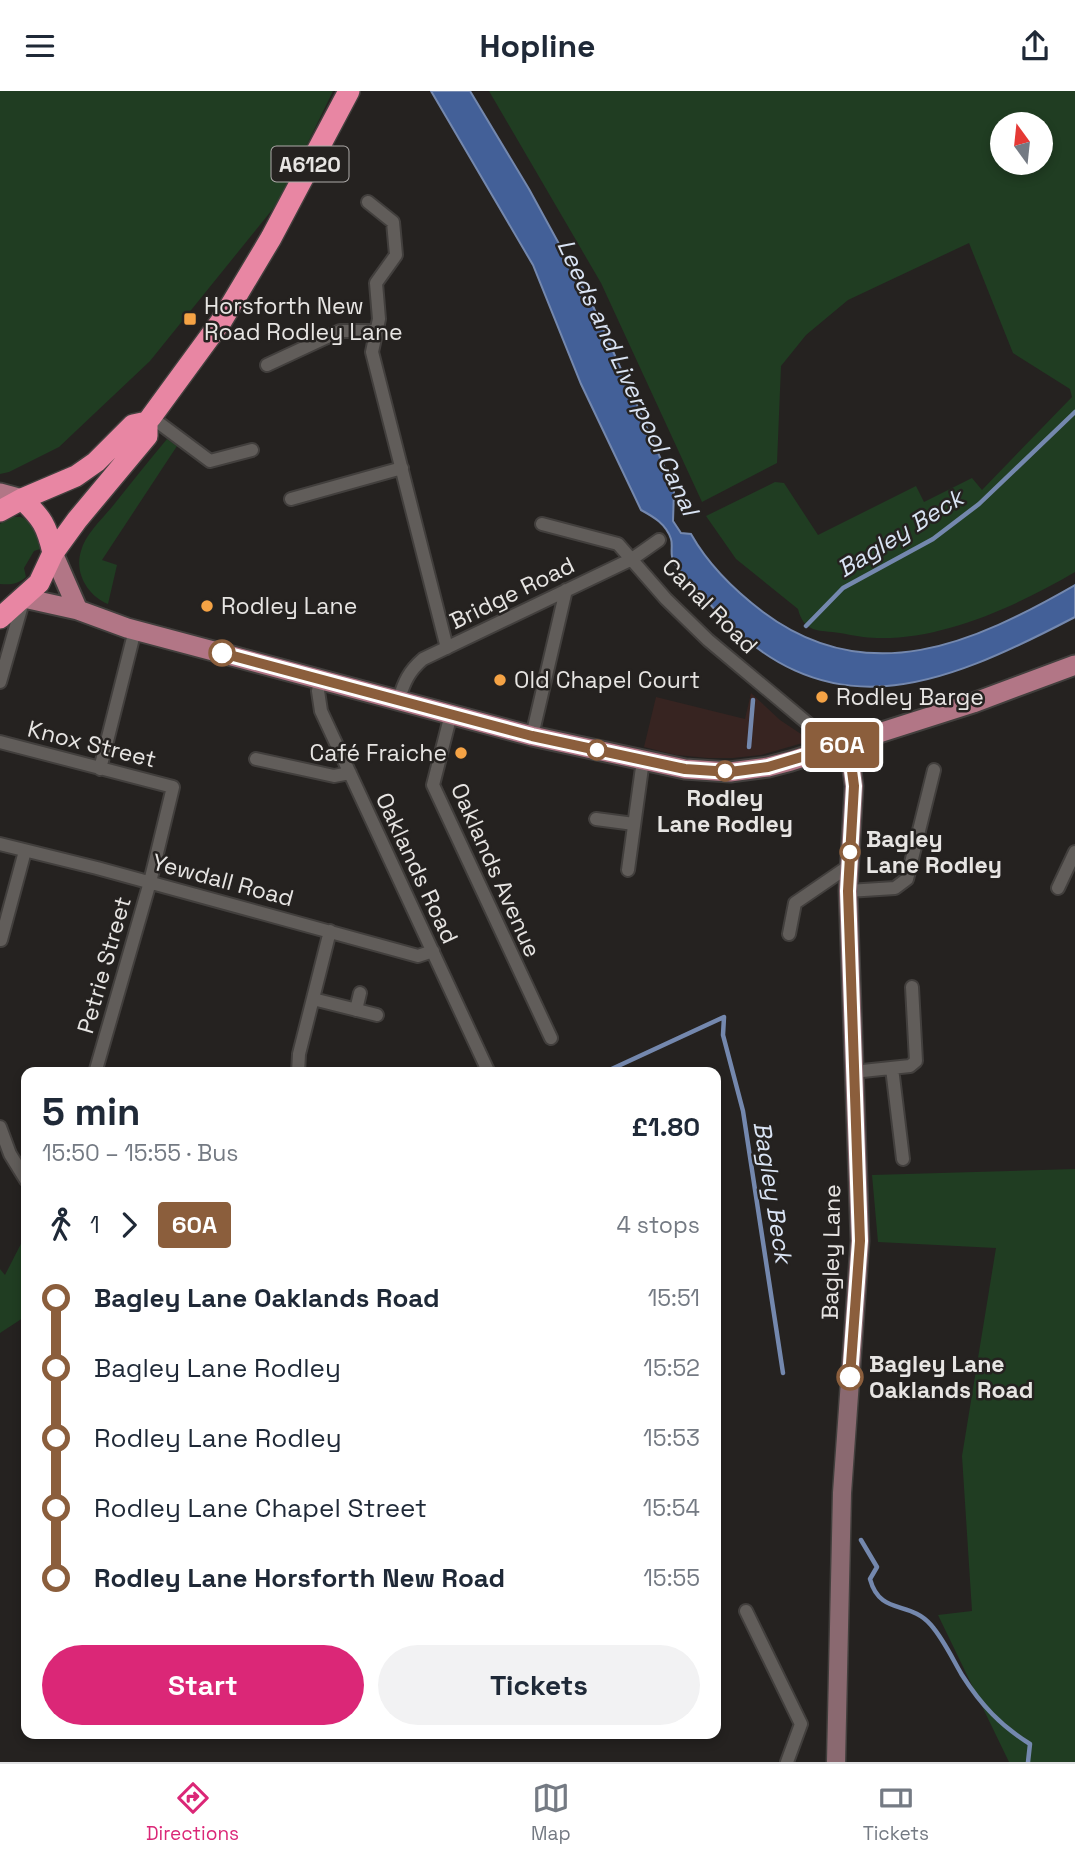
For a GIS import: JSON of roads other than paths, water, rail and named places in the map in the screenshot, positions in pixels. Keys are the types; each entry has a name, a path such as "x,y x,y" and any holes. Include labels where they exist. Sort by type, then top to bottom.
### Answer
{"highway":[{"name":"A6120","path":"0,618 39,583 53,553 80,516 147,436 149,419 235,299 271,238 349,91"},
{"name":"A6120","path":"0,511 76,476 96,462 133,425 149,419"},
{"path":"22,499 41,517 47,528 53,553"},
{"path":"0,594 24,598"}],"main road":[{"path":"0,493 22,499"},
{"path":"53,553 78,610"},
{"path":"24,598 78,610 135,631 532,736 685,769 730,772 768,767 841,745 973,703 1075,665"}],"street":[{"path":"368,202 393,222 396,255 376,283 379,319 372,352 447,648"},
{"path":"267,365 340,331 376,331"},
{"path":"149,419 210,461 252,450"},
{"path":"291,499 402,468"},
{"name":"Canal Road","path":"541,524 618,544 666,599 708,640 786,705 841,745"},
{"name":"Bridge Road","path":"399,699 405,679 423,659 632,559 659,540"},
{"path":"532,736 566,590"},
{"path":"0,682 24,598"},
{"path":"100,769 135,631"},
{"name":"Oaklands Road","path":"321,679 318,702 486,1067"},
{"name":"Oaklands Avenue","path":"450,714 433,785 551,1038"},
{"name":"Knox Street","path":"0,742 173,787"},
{"name":"Bagley Lane","path":"836,1762 842,1493 860,1241 848,891 854,786 851,763 841,745"},
{"path":"256,758 334,776 350,773"},
{"path":"628,870 643,760"},
{"path":"848,891 895,888 907,879 934,770"},
{"name":"Petrie Street","path":"97,1067 150,882 173,787"},
{"path":"596,819 634,824"},
{"name":"Yewdall Road","path":"0,844 150,882 418,956 433,951"},
{"path":"1,940 4,916 25,851"},
{"path":"1058,888 1075,852"},
{"path":"789,935 796,902 849,866"},
{"path":"298,1067 299,1054 330,931"},
{"path":"853,1072 910,1066 916,1061 912,987"},
{"path":"356,1010 360,993"},
{"path":"313,999 377,1015"},
{"path":"892,1069 902,1159"},
{"path":"0,1127 10,1154 21,1172"},
{"path":"746,1611 801,1724 786,1762"}],"water":[{"path":"431,91 470,91 529,189 593,306 674,491 673,521 681,533 691,534 714,567 752,604 802,636 842,649 881,653 920,650 960,640 998,625 1075,585 1075,617 977,663 930,679 884,686 839,684 795,670 751,643 683,575 673,560 672,541 666,529 655,518 641,510 581,384 533,265"}],"waterway":[{"name":"Bagley Beck","path":"806,626 843,588 933,539 979,504 1075,412"},
{"name":"Bagley Beck","path":"749,747 753,700"},
{"name":"Bagley Beck","path":"616,1067 724,1017 723,1035 743,1111 783,1373"},
{"name":"Bagley Beck","path":"861,1540 877,1567 870,1579 875,1591 888,1603 914,1612 931,1625 984,1705 1010,1730 1030,1744 1028,1762"}],"place":[{"name":"Horsforth New Road Rodley Lane","path":"190,319"},
{"name":"Rodley Lane","path":"207,606"},
{"name":"Old Chapel Court","path":"500,680"},
{"name":"Rodley Barge","path":"822,697"},
{"name":"Café Fraiche","path":"461,753"},
{"name":"Rodley Lane Rodley","path":"725,771"},
{"name":"Bagley Lane Rodley","path":"850,852"},
{"name":"Bagley Lane Oaklands Road","path":"850,1377"}],"water label":[{"name":"Leeds and Liverpool Canal","path":"628,377"}]}
